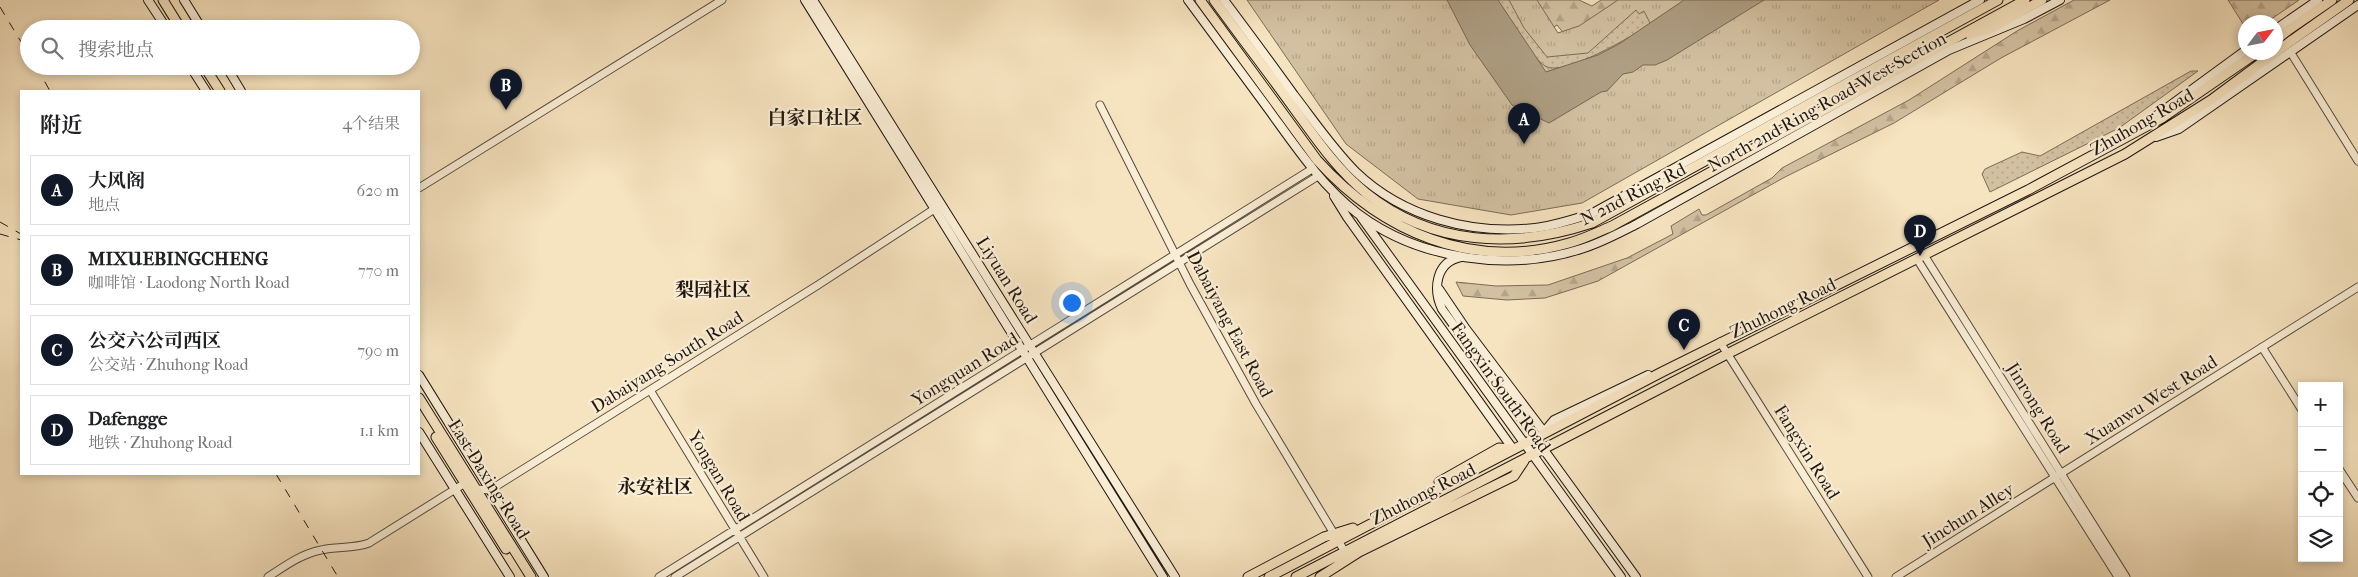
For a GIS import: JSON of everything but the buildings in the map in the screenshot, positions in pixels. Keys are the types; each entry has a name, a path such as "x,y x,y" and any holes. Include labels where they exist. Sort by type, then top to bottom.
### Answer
{"main road":[{"path":"148,0 160,20"},
{"path":"163,0 175,20"},
{"path":"170,0 182,20"},
{"path":"184,0 196,20"},
{"name":"Liyuan Road","path":"806,0 939,206"},
{"name":"Liyuan Road","path":"813,0 1029,351 1175,577"},
{"name":"North 2nd Ring Road West Section","path":"1188,0 1312,169 1329,188 1358,214 1395,236 1430,249 1463,257 1506,261 1565,254 1598,243 1636,224 1962,39 2014,23 2060,0"},
{"name":"N 2nd Ring Rd","path":"1200,0 1317,160 1339,185 1377,214 1405,230 1462,248 1505,251 1530,250 1570,243 1612,226 1962,39 2025,0"},
{"name":"N 2nd Ring Rd","path":"1214,0 1332,159 1366,193 1383,205 1437,230 1457,236 1504,239 1560,233 1592,222 1998,0"},
{"name":"North 2nd Ring Road West Section","path":"1224,0 1322,133 1356,172 1380,191 1416,211 1458,225 1503,230 1537,228 1590,214 1980,0"},
{"path":"1990,29 2042,0"},
{"path":"2283,24 2318,0"},
{"path":"2283,34 2332,0"},
{"name":"Zhuhong Road","path":"1296,577 1524,461 1727,354 2152,138 2211,100 2349,0"},
{"path":"2152,138 2179,129 2358,5"},
{"path":"1962,39 2014,23"},
{"name":"Zhuhong Road","path":"2133,133 2238,56"},
{"name":"Zhuhong Road","path":"1269,577 1337,538 1720,342 2028,190 2162,118 2246,60"},
{"path":"196,75 205,90"},
{"path":"210,75 219,90"},
{"path":"217,75 226,90"},
{"path":"232,75 241,90"},
{"path":"1329,188 1342,210 1513,449"},
{"name":"Fangxin South Road","path":"1358,214 1621,577"},
{"path":"1463,257 1451,260 1439,275 1438,287 1447,303 1544,432"},
{"name":"Fangxin South Road","path":"1439,275 1436,293 1446,315 1636,577"},
{"name":"Liyuan Road","path":"1029,351 1163,577"},
{"path":"420,377 544,577"},
{"name":"East Daxing Road","path":"420,400 531,577"},
{"name":"East Daxing Road","path":"420,411 524,577"},
{"path":"420,434 510,577"},
{"path":"1320,577 1359,552 1514,476 1524,461"},
{"path":"1248,577 1324,537 1337,538"},
{"path":"1344,562 1363,543"}],"street":[{"path":"420,187 722,0"},
{"path":"2290,53 2358,161"},
{"name":"Dabaiyang East Road","path":"1100,105 1178,258 1256,404 1345,552"},
{"name":"Yongquan Road","path":"1178,258 1312,169"},
{"name":"Yongquan Road","path":"675,577 737,534 1178,258 1318,176"},
{"name":"Dabaiyang South Road","path":"490,490 818,285 939,206"},
{"name":"Jinrong Road","path":"1921,257 2059,476 2126,577"},
{"name":"Xuanwu West Road","path":"2059,476 2358,287"},
{"name":"Fangxin Road","path":"1720,342 1868,577"},
{"path":"2262,347 2298,404"},
{"name":"Yongan Road","path":"650,390 764,577"},
{"path":"2341,472 2358,498"},
{"name":"Jinrong Road","path":"2059,476 2118,577"},
{"name":"Jinchun Alley","path":"1896,577 2059,476"},
{"path":"268,577 303,555 322,549 369,543 465,483 476,489 490,490"},
{"name":"Yongquan Road","path":"659,577 737,534"}],"green space":[{"path":"1247,0 1537,0 1558,33 1579,26 1618,0 1939,0 1582,203 1511,215 1418,199 1346,144"},
{"path":"1497,0 1509,0 1524,28 1547,57 1588,53 1636,10 1639,14 1644,11 1651,25 1598,54 1566,66 1554,68 1545,66 1532,53"},
{"path":"1510,0 1579,0 1592,6 1601,0 1631,0 1565,35 1557,25 1537,38"},
{"path":"2074,0 2110,0 2001,58 1894,123 1785,177 1598,281 1545,298 1507,300 1463,296 1456,282 1496,286 1548,285 1627,258 1673,234 1671,226 1699,209 1702,215 1706,215 1772,178 1782,168 1909,100 2017,31"},
{"path":"2228,0 2299,0 2277,15 2238,16"},
{"path":"2191,71 2198,71 2119,128 1990,192 1982,174 1985,169 2022,152 2040,156"}],"shaded area":[{"path":"1447,0 1498,0 1546,72 1598,55 1619,44 1684,0 1764,0 1667,60 1655,65 1643,65 1633,72 1623,74 1607,91 1601,92 1549,123 1512,105 1470,45"}],"railway":[{"path":"0,7 20,40"},
{"path":"41,75 49,90"},
{"path":"0,222 20,233"},
{"path":"0,234 20,240"},
{"path":"277,475 338,577"}],"place":[{"name":"MIXUEBINGCHENG","path":"506,110"},
{"name":"大风阁","path":"1524,144"},
{"name":"Dafengge","path":"1920,256"},
{"name":"公交六公司西区","path":"1684,350"}],"district":[{"name":"白家口社区","path":"815,117"},
{"name":"梨园社区","path":"713,289"},
{"name":"永安社区","path":"655,486"}]}
